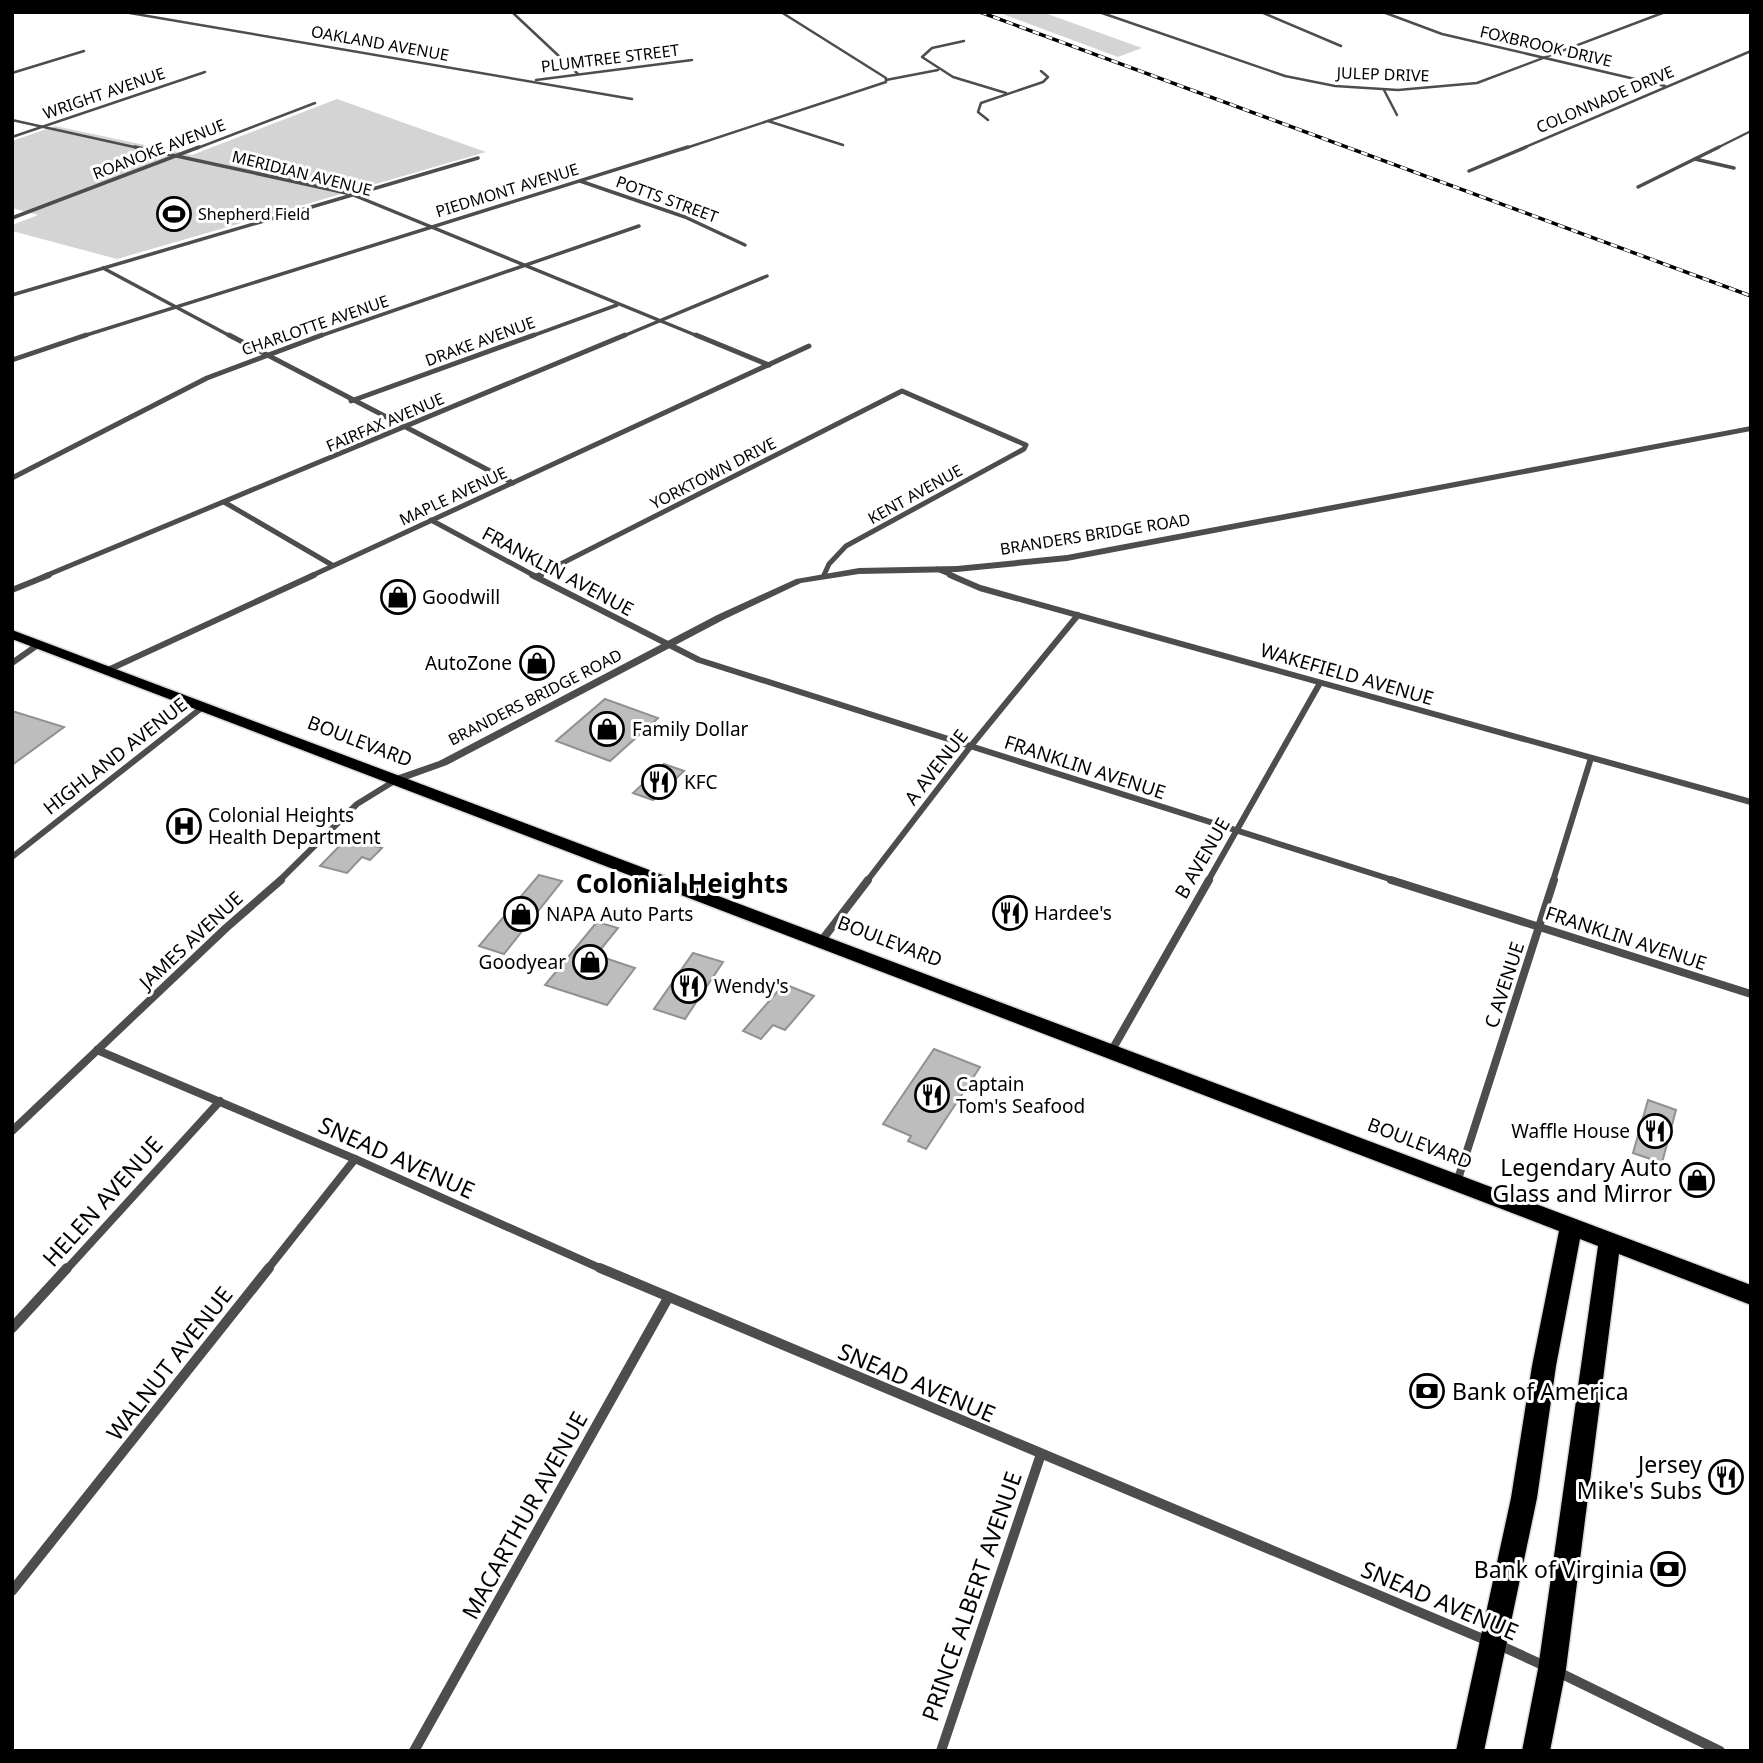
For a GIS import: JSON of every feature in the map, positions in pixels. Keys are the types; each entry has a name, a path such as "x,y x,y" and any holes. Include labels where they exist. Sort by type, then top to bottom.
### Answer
{"main road":[{"name":"BOULEVARD","path":"12,634 1751,1295"},
{"path":"1470,1751 1526,1488 1546,1354 1571,1227"},
{"path":"1536,1751 1552,1669 1609,1241"}],"street":[{"name":"OAKLAND AVENUE","path":"124,12 632,99"},
{"path":"512,12 578,74"},
{"path":"781,12 887,80"},
{"name":"JULEP DRIVE","path":"1099,12 1285,76 1335,86 1384,90 1427,89 1477,83 1665,12"},
{"path":"1261,12 1341,46"},
{"name":"FOXBROOK DRIVE","path":"1383,12 1419,27 1666,87"},
{"path":"964,41 948,43 923,53 924,60 958,80 1006,93"},
{"path":"12,72 84,51"},
{"name":"COLONNADE DRIVE","path":"1469,171 1751,51"},
{"name":"PLUMTREE STREET","path":"532,81 692,60"},
{"name":"PIEDMONT AVENUE","path":"12,360 880,86 887,80 939,70"},
{"path":"988,120 978,112 978,106 1006,93 1042,82 1048,76 1041,71"},
{"name":"WRIGHT AVENUE","path":"12,138 205,72"},
{"path":"1384,90 1396,116"},
{"name":"ROANOKE AVENUE","path":"12,218 315,103"},
{"name":"MERIDIAN AVENUE","path":"12,120 351,194 769,365"},
{"path":"768,121 843,145"},
{"path":"1638,187 1751,131"},
{"path":"12,295 478,158"},
{"path":"1694,159 1734,168"},
{"name":"POTTS STREET","path":"579,181 657,205 712,227 745,246"},
{"name":"CHARLOTTE AVENUE","path":"12,478 194,384 264,355 639,226"},
{"path":"102,268 351,401 513,482"},
{"name":"FAIRFAX AVENUE","path":"12,590 767,276"},
{"name":"DRAKE AVENUE","path":"351,401 617,305"},
{"name":"MAPLE AVENUE","path":"108,670 809,346"},
{"name":"YORKTOWN DRIVE","path":"536,577 902,391 1026,445"},
{"name":"BRANDERS BRIDGE ROAD","path":"397,779 443,763 760,597 799,581 859,571 1003,566 1068,558 1751,428"},
{"name":"KENT AVENUE","path":"824,575 829,564 846,547 1024,449 1026,445"},
{"path":"223,502 332,565"},
{"name":"FRANKLIN AVENUE","path":"431,520 666,646 719,668 1751,995"},
{"name":"WAKEFIELD AVENUE","path":"937,569 965,583 1751,802"},
{"name":"A AVENUE","path":"822,940 970,747 1078,615"},
{"path":"12,663 39,644"},
{"name":"B AVENUE","path":"1112,1050 1320,683"},
{"name":"HIGHLAND AVENUE","path":"12,857 204,706"},
{"name":"C AVENUE","path":"1457,1182 1591,758"},
{"name":"JAMES AVENUE","path":"12,1131 226,928 292,870 357,804 397,779"},
{"name":"SNEAD AVENUE","path":"97,1050 355,1159 668,1298 1492,1642 1720,1751"},
{"name":"HELEN AVENUE","path":"12,1328 220,1101"},
{"name":"WALNUT AVENUE","path":"12,1591 355,1159"},
{"name":"MACARTHUR AVENUE","path":"414,1751 668,1298"},
{"name":"PRINCE ALBERT AVENUE","path":"941,1751 1041,1454"}],"shaded area":[{"path":"997,12 1042,12 1142,48 1118,57"},
{"path":"337,99 486,152 117,259 12,231 12,225 38,215 12,208 12,141 55,126 192,155"}],"building":[{"name":"Family Dollar","path":"605,699 658,718 610,761 556,741"},
{"path":"12,711 64,727 12,765"},
{"name":"KFC","path":"664,764 684,771 653,800 633,793"},
{"path":"351,834 377,840 372,845 382,848 370,860 362,857 347,873 320,866"},
{"name":"NAPA Auto Parts","path":"539,875 562,881 504,954 479,946"},
{"name":"Goodyear","path":"597,922 618,928 596,955 635,968 607,1005 545,985"},
{"name":"Wendy's","path":"693,953 723,962 685,1019 654,1009"},
{"path":"784,984 814,996 785,1030 773,1025 761,1039 743,1031"},
{"name":"Captain Tom's Seafood","path":"934,1049 980,1067 926,1149 908,1141 911,1136 883,1124"},
{"name":"Waffle House","path":"1648,1100 1676,1110 1662,1163 1633,1153"}],"railway":[{"path":"980,12 1751,296"}],"place":[{"name":"Shepherd Field","path":"174,214"},
{"name":"Goodwill","path":"398,597"},
{"name":"AutoZone","path":"537,663"},
{"name":"Family Dollar","path":"607,729"},
{"name":"KFC","path":"659,782"},
{"name":"Colonial Heights Health Department","path":"184,826"},
{"name":"Hardee's","path":"1010,913"},
{"name":"NAPA Auto Parts","path":"521,914"},
{"name":"Goodyear","path":"590,962"},
{"name":"Wendy's","path":"689,986"},
{"name":"Captain Tom's Seafood","path":"932,1095"},
{"name":"Waffle House","path":"1655,1131"},
{"name":"Legendary Auto Glass and Mirror","path":"1697,1180"},
{"name":"Bank of America","path":"1427,1391"},
{"name":"Jersey Mike's Subs","path":"1726,1477"},
{"name":"Bank of Virginia","path":"1668,1569"}],"district":[{"name":"Colonial Heights","path":"682,883"}]}
